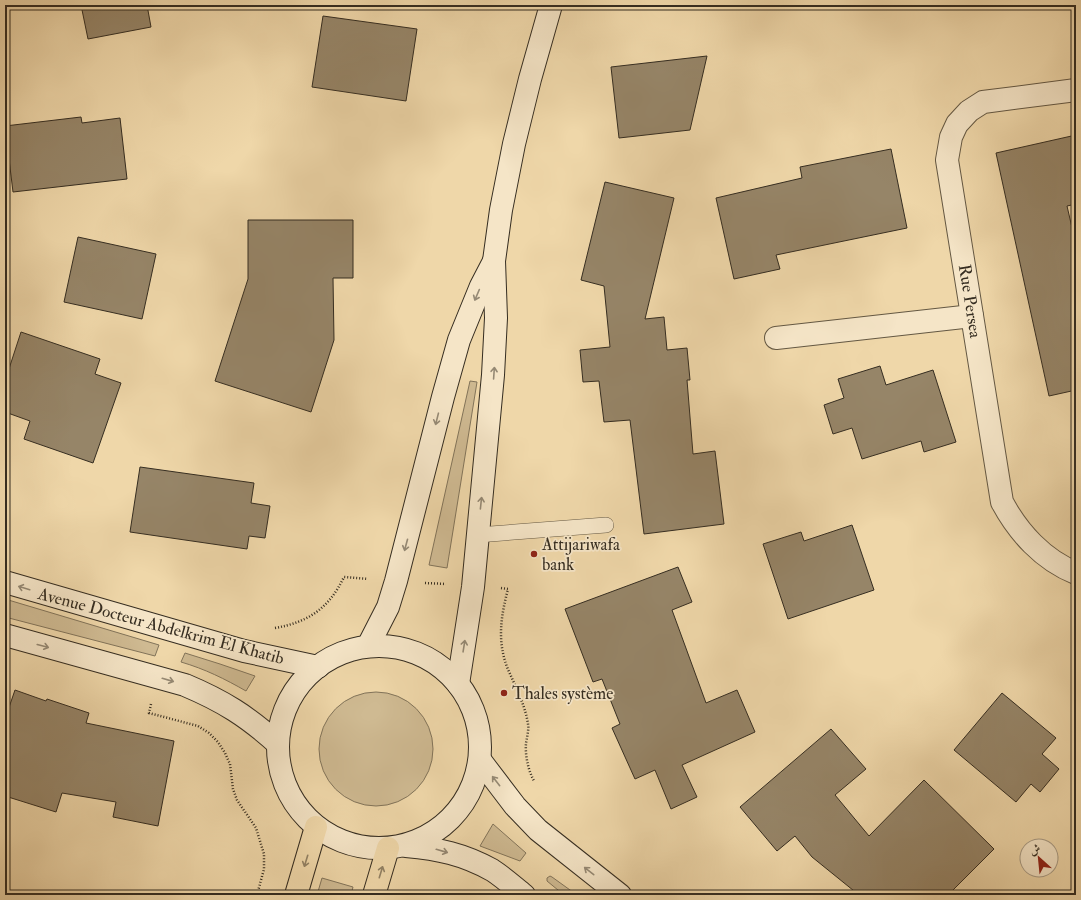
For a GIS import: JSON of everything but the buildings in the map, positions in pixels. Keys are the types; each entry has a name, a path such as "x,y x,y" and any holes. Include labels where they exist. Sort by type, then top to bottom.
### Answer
{"main road":[{"path":"458,684 473,586 491,403 495,346 496,289 494,261 514,144 530,79 551,5"},
{"name":"Rue Persea","path":"1076,90 983,102 969,111 957,124 951,137 946,160 1002,502 1010,516 1035,546 1052,560 1076,573"},
{"path":"368,646 388,607 396,581 459,340 481,286 494,261"},
{"path":"776,338 972,316"},
{"name":"Avenue Docteur Abdelkrim El Khatib","path":"5,582 244,651 318,667"},
{"path":"5,635 185,685 228,706 257,725 278,744"},
{"path":"374,895 396,847 422,839 440,829 455,815 467,798 476,780 480,760 480,733 472,707 458,684 440,666 418,653 394,646 368,646 342,653 318,667 297,688 283,714 278,744 280,767 287,790 299,811 316,827 333,838 351,845 369,848 396,847 435,849 465,857 493,871 524,895"},
{"path":"480,760 515,806 538,830 620,895"},
{"path":"296,895 316,827"}],"lane":[{"path":"477,535 606,525"}],"path":[{"path":"272,628 288,626 317,612 338,590 344,577 508,589 502,610 500,630 502,649 507,667 523,704 529,726 526,744 528,763 536,785"},
{"path":"158,678 149,713 198,726 209,733 225,752 230,764 233,789 237,800 256,828 264,854 264,869 257,895"},
{"path":"438,895 453,893 468,895"}],"shaded area":[{"path":"470,381 477,382 447,568 429,565"},
{"path":"5,599 159,645 155,656 5,617"},
{"path":"185,653 255,676 246,691 215,675 181,662"},
{"path":"376,692 398,696 417,708 429,727 433,749 429,771 417,790 398,802 376,806 354,802 335,790 323,771 319,749 323,727 335,708 354,696"},
{"path":"493,824 526,853 520,861 480,846"},
{"path":"550,876 577,895 564,895 547,881 547,878"},
{"path":"322,878 353,887 351,895 317,895"}],"place":[{"name":"Attijariwafa bank","path":"534,554"},
{"name":"Thales système","path":"504,693"}]}
